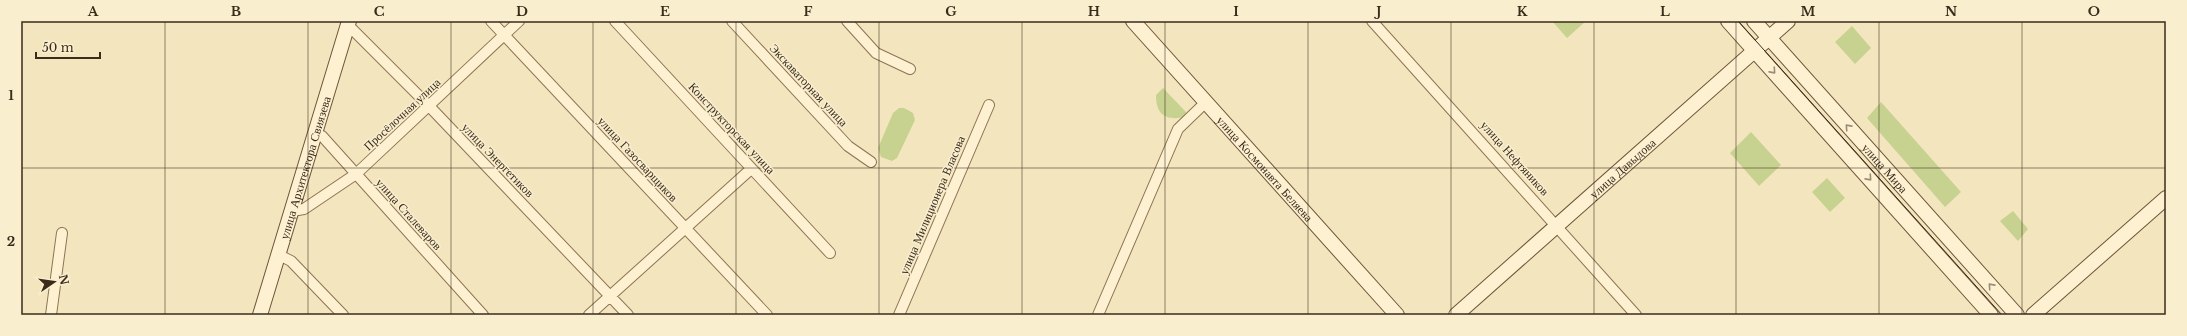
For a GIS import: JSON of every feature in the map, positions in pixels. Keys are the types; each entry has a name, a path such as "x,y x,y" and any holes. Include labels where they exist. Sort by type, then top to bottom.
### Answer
{"main road":[{"name":"улица Космонавта Беляева","path":"1133,21 1397,315"},
{"name":"улица Мира","path":"1728,21 1991,315"},
{"name":"улица Мира","path":"1754,21 2017,315"},
{"name":"улица Давыдова","path":"1456,315 1788,21"},
{"name":"улица Архитектора Свиязева","path":"260,315 348,23"},
{"path":"2033,315 2166,198"}],"street":[{"name":"улица Газосварщиков","path":"491,21 767,315"},
{"name":"Просёлочная улица","path":"292,210 304,209 356,174 519,21"},
{"name":"Конструкторская улица","path":"615,21 830,253"},
{"name":"Экскаваторная улица","path":"732,21 848,146 871,162"},
{"path":"847,21 876,53 910,69"},
{"name":"улица Нефтяников","path":"1372,21 1558,226 1636,315"},
{"name":"улица Энергетиков","path":"348,23 628,315"},
{"path":"1098,315 1178,129 1206,102"},
{"name":"улица Милиционера Власова","path":"899,315 989,105"},
{"name":"улица Сталеваров","path":"315,133 322,136 483,315"},
{"path":"589,315 751,168"},
{"path":"51,315 62,233"},
{"path":"279,255 291,261 343,315"}],"green space":[{"path":"1552,21 1586,21 1567,38"},
{"path":"1852,26 1871,48 1855,64 1835,42"},
{"path":"1163,88 1187,113 1185,117 1167,117 1160,112 1156,102 1156,95"},
{"path":"1881,102 1961,192 1945,207 1867,118"},
{"path":"899,108 904,108 913,113 915,120 897,158 892,161 881,157 878,148 893,113"},
{"path":"1751,132 1781,165 1759,186 1730,153"},
{"path":"1827,178 1845,198 1830,212 1812,192"},
{"path":"2013,211 2028,229 2018,241 2000,221"}],"tram line":[{"path":"1738,21 2002,315"}]}
